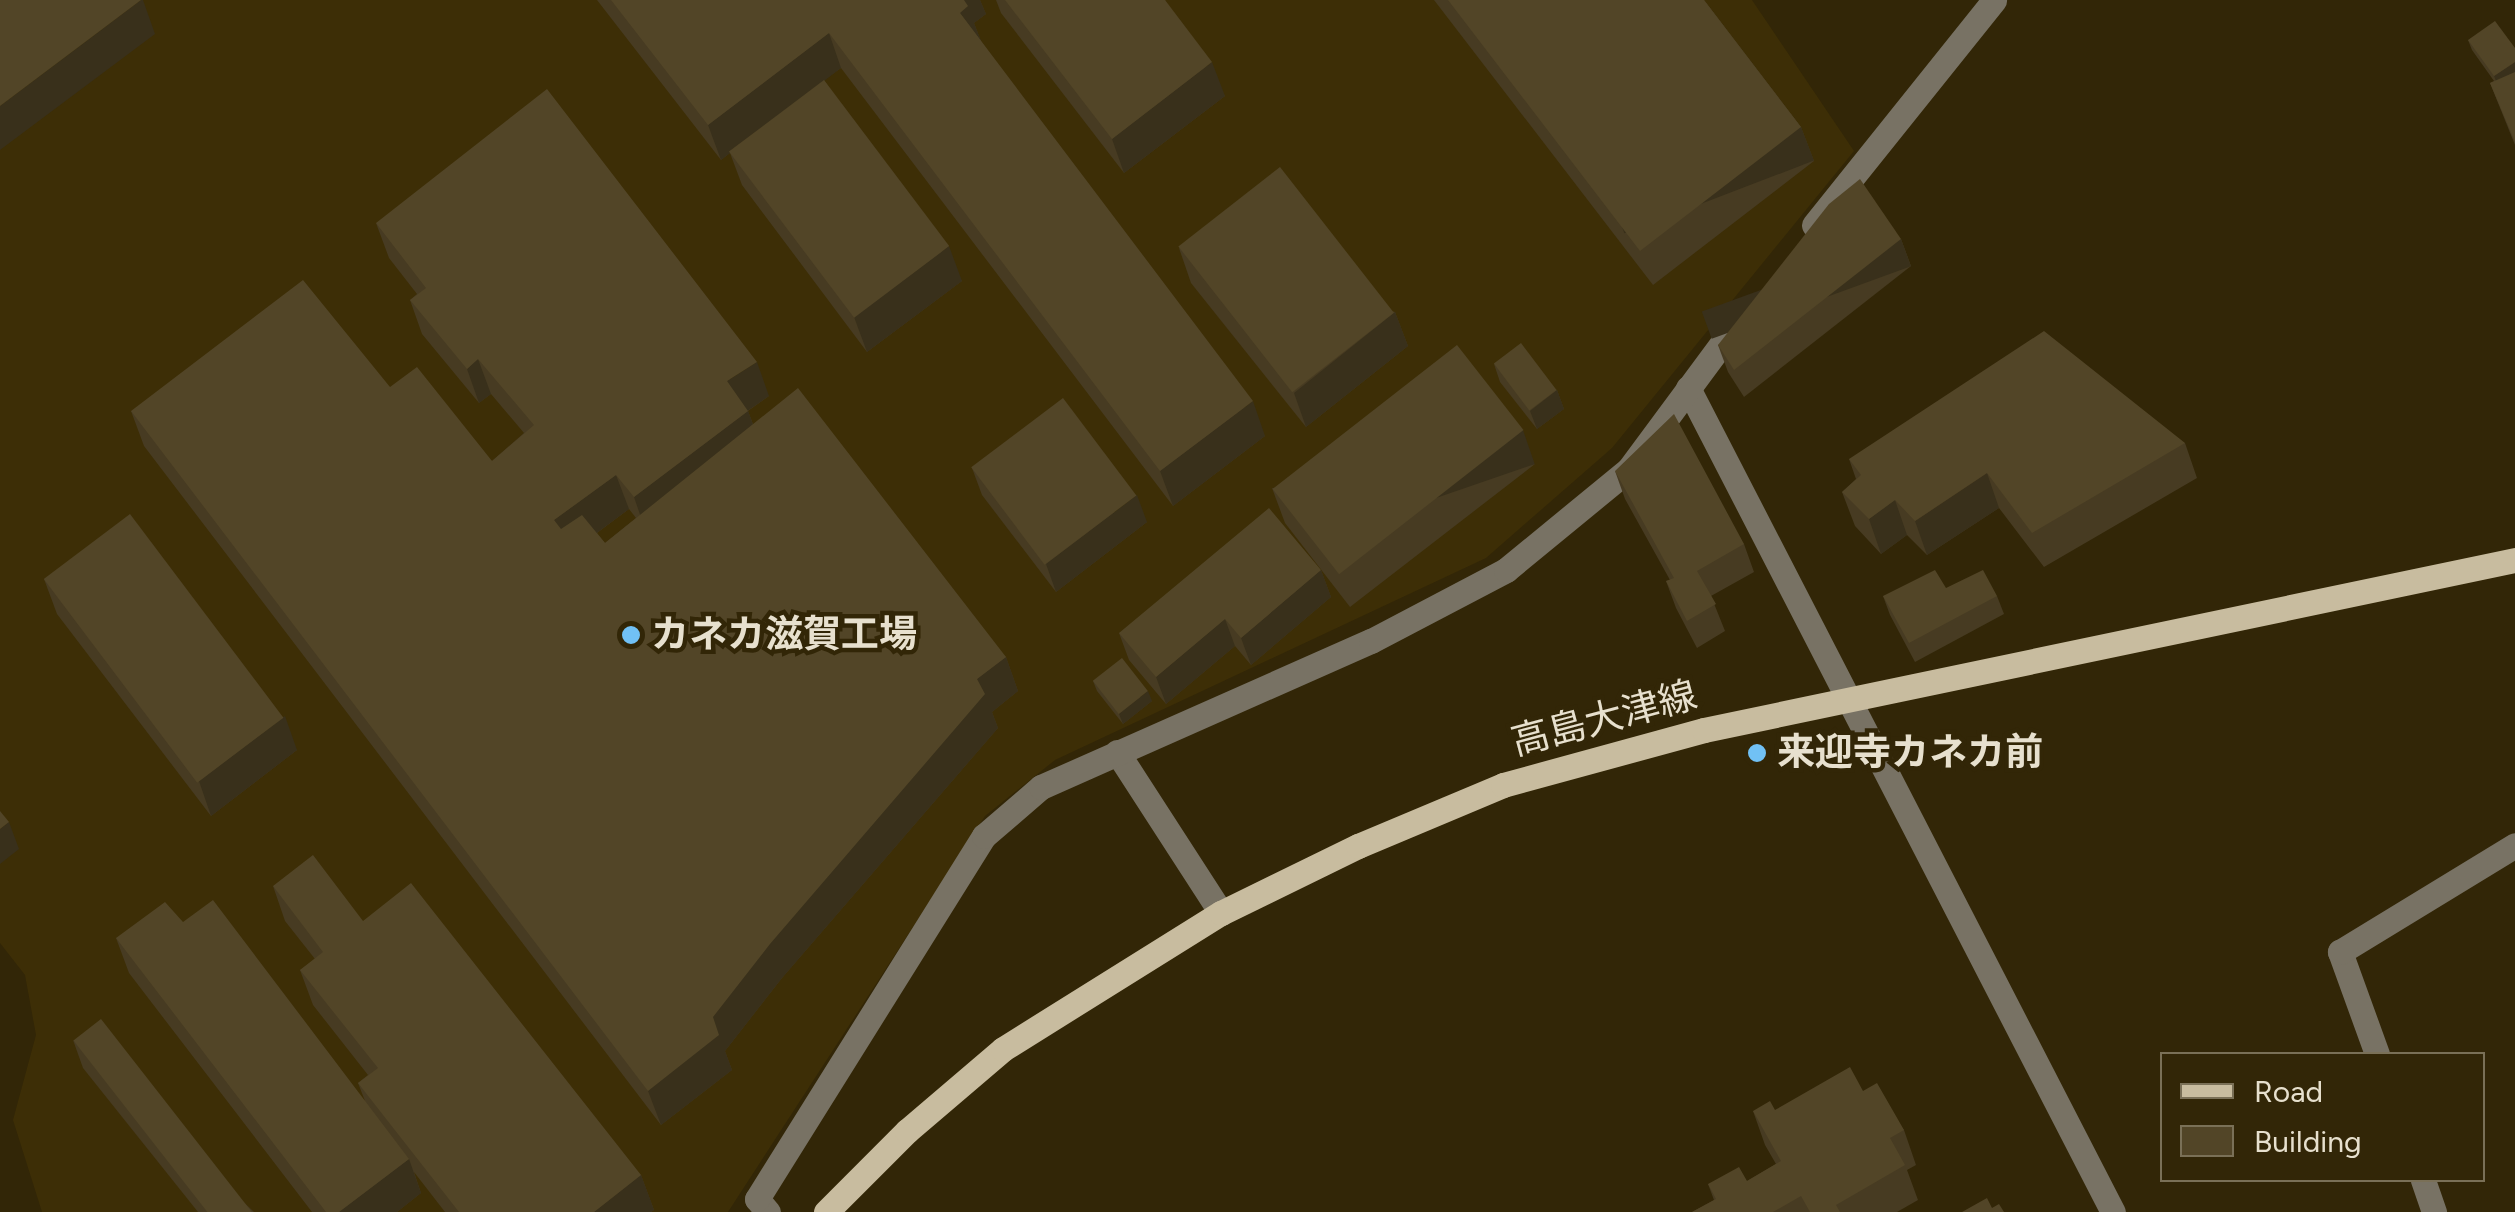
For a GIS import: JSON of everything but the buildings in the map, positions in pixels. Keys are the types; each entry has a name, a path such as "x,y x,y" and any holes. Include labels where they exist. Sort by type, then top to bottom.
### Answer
{"main road":[{"name":"高島大津線","path":"826,1212 908,1130 1003,1049 1221,913 1358,846 1503,785 1704,730 1851,703 2515,560"}],"street":[{"path":"1802,240 1994,0"},
{"path":"768,1212 757,1200 984,836 1041,787 1371,641 1506,570 1629,469 1753,302"},
{"path":"1688,388 2113,1212"},
{"path":"1118,752 1221,913"},
{"path":"2377,1052 2340,952 2515,845"},
{"path":"2424,1182 2434,1212"}],"shaded area":[{"path":"0,0 1752,0 1854,151 1612,448 1486,558 1055,760 985,816 728,1212 42,1212 13,1120 36,1035 25,975 0,943"}],"place":[{"name":"カネカ滋賀工場","path":"631,635"},
{"name":"来迎寺カネカ前","path":"1757,753"}]}
